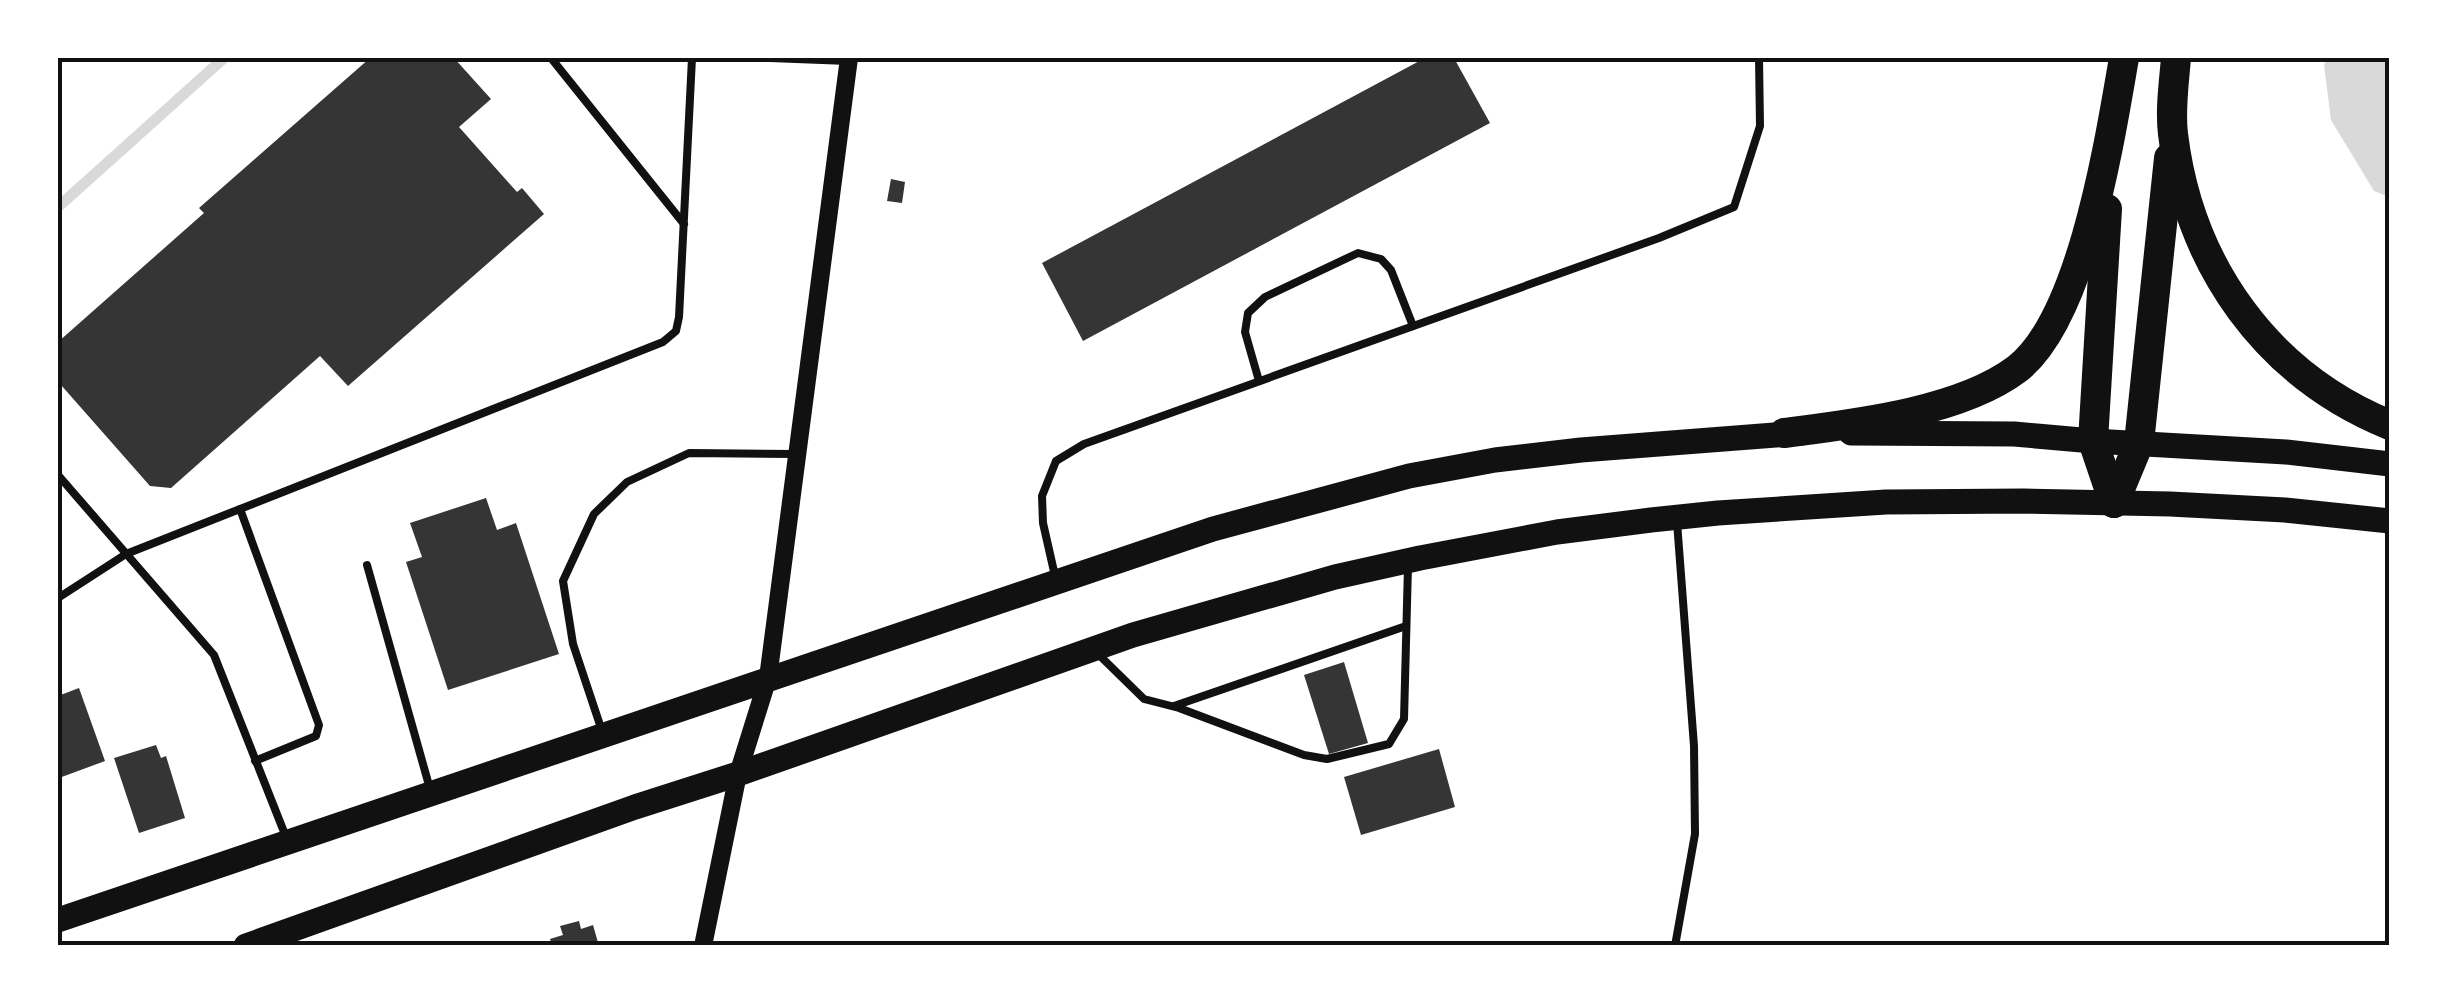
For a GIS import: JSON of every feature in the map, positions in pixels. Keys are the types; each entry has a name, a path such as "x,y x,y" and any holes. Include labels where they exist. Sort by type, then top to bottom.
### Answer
{"highway":[{"path":"1784,433 1920,410 1963,396 2018,368 2036,350 2057,317 2090,224 2124,58"},
{"path":"2114,502 2139,443 2176,58"},
{"path":"2113,126 2093,441 2114,502"},
{"path":"2172,130 2183,188 2200,236 2246,320 2281,358 2319,388 2359,413 2390,426"}],"main road":[{"path":"58,920 1213,528 1409,476 1581,450 1784,433 2014,434 2286,452 2390,464"},
{"path":"246,946 1093,648 1335,577 1408,561 1558,532 1718,512 1886,502 2114,502 2285,510 2390,521"}],"street":[{"path":"703,946 738,774 768,678 849,59"}],"lane":[{"path":"551,58 684,224"},
{"path":"58,598 126,554 663,342 676,331 692,58"},
{"path":"770,58 849,59"},
{"path":"1056,581 1042,496 1056,461 1084,444 1659,238 1734,207 1760,126 1759,58"},
{"path":"1259,381 1246,332 1248,313 1265,298 1358,253 1382,259 1391,270 1412,326"},
{"path":"603,735 573,644 563,581 594,514 626,482 689,453 796,454"},
{"path":"58,475 214,654 287,841"},
{"path":"240,509 319,725 316,736 256,761"},
{"path":"1674,946 1695,834 1694,746 1677,518"},
{"path":"1093,648 1144,698 1304,755 1327,759 1388,744 1404,719 1408,561"},
{"path":"367,565 432,793"},
{"path":"1174,706 1406,626"}],"shaded area":[{"path":"2327,58 2389,58 2389,197 2374,191 2331,120 2324,65"}],"building":[{"path":"370,58 454,58 491,99 459,127 517,192 522,188 544,214 348,386 320,356 171,488 150,486 61,385 58,388 58,342 204,213 199,208"},
{"path":"1425,58 1454,58 1490,123 1083,341 1042,263"},
{"path":"891,179 905,182 902,203 887,201"},
{"path":"486,498 497,530 516,523 559,654 448,690 406,562 422,557 410,523"},
{"path":"1344,662 1368,743 1329,754 1304,675"},
{"path":"79,688 105,761 59,778 58,696"},
{"path":"156,745 161,758 166,756 185,818 139,833 114,758"},
{"path":"1439,749 1455,807 1361,835 1344,777"},
{"path":"579,921 581,929 593,925 599,946 552,946 550,939 563,935 560,926"}],"waterway":[{"path":"58,207 224,58"}]}
